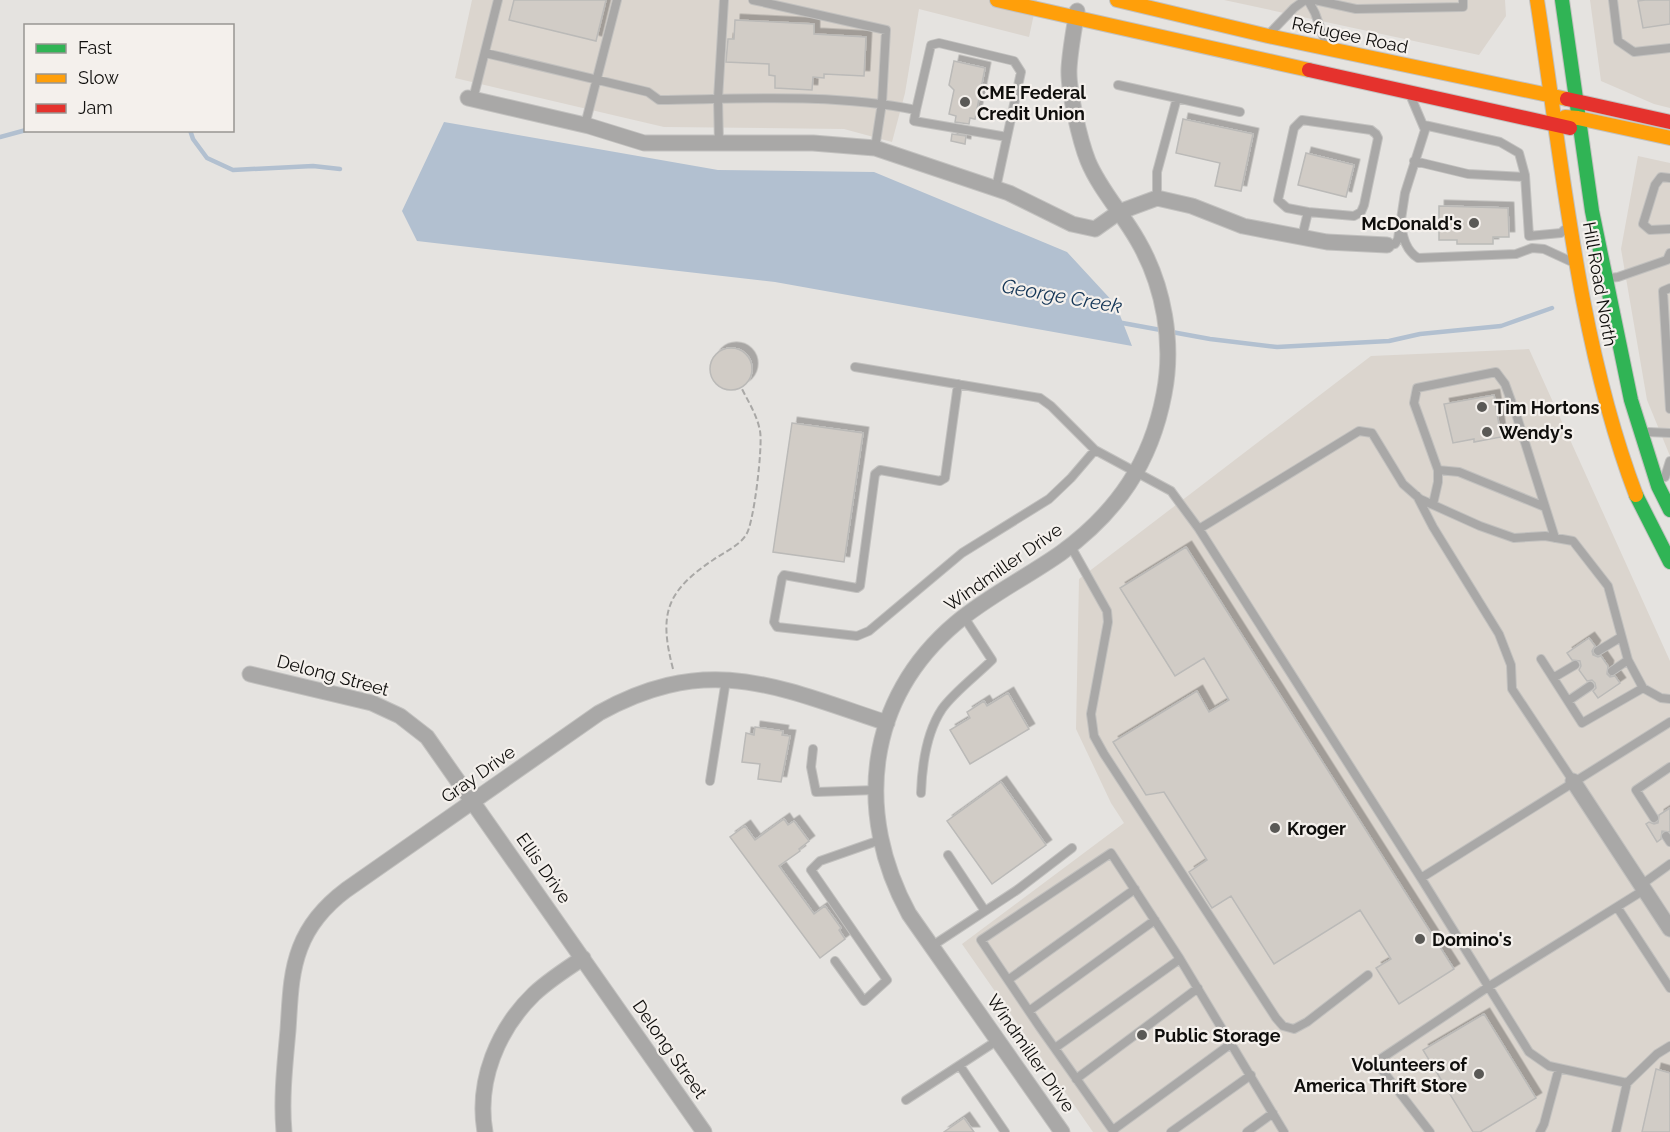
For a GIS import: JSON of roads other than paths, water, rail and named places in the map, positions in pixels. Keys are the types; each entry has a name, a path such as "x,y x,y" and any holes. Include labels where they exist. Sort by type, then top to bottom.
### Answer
{"main road":[{"name":"Refugee Road","path":"997,0 1077,9 1309,71 1409,93 1670,138"},
{"name":"Refugee Road","path":"1117,0 1268,36 1670,122"},
{"name":"Hill Road North","path":"1537,0 1552,96 1568,122 1592,211 1630,400 1660,490 1670,510"},
{"name":"Hill Road North","path":"1562,0 1571,100 1568,122 1571,222 1597,370 1632,487 1670,562"},
{"name":"Refugee Road","path":"1309,71 1330,63 1377,69 1670,151"},
{"path":"1568,122 1567,109 1571,100"}],"street":[{"name":"Windmiller Drive","path":"1062,1132 909,914 889,872 880,840 876,790 878,758 887,723 912,673 941,637 964,617 1070,545 1094,525 1127,488 1136,473 1149,448 1164,393 1168,341 1157,282 1138,242 1089,162 1077,120 1069,71 1077,9"},
{"path":"470,98 585,125 644,143 813,143 875,148 996,188 1072,224 1095,229 1119,212 1157,198 1192,206 1243,226 1327,242 1387,245"},
{"name":"Delong Street","path":"250,674 372,703 400,716 427,737 473,801"},
{"name":"Gray Drive","path":"284,1132 284,1084 294,966 300,946 321,912 340,894 599,713 640,693 697,680 726,680 766,684 789,690 887,723"},
{"path":"1573,781 1670,929"},
{"name":"Ellis Drive","path":"473,801 583,958"},
{"path":"485,1132 484,1093 488,1071 506,1028 536,993 583,958"},
{"name":"Delong Street","path":"583,958 704,1132"}],"lane":[{"path":"470,98 485,53 498,0"},
{"path":"585,125 617,0"},
{"path":"719,144 718,99 724,0"},
{"path":"753,0 886,30 882,103 875,148"},
{"path":"1268,36 1294,8 1306,0 1315,13 1327,49"},
{"path":"1315,0 1341,3 1356,9 1463,7 1463,0"},
{"path":"1613,0 1618,41 1634,52 1670,48"},
{"path":"996,188 1007,137 1021,72 1014,61 939,43 931,45 914,121 1007,137"},
{"path":"485,53 648,92 659,100 817,99 882,103 916,110"},
{"path":"1118,85 1240,112"},
{"path":"1387,245 1395,244 1398,239 1414,161 1425,130 1409,93"},
{"path":"1157,198 1156,172 1177,98"},
{"path":"1302,120 1371,130 1377,134 1361,212 1353,216 1308,212 1287,208 1278,201 1297,123 1302,120"},
{"path":"1424,125 1500,142 1520,153 1525,177 1529,236 1561,234 1571,222"},
{"path":"1414,161 1468,174 1525,177"},
{"path":"1670,178 1661,177 1655,184 1643,224 1650,230 1670,229"},
{"path":"1302,237 1308,212"},
{"path":"1400,222 1410,253 1418,258 1516,254 1532,248 1544,249 1579,266"},
{"path":"1606,279 1618,278 1667,260 1670,253"},
{"path":"1670,288 1663,291 1670,409"},
{"path":"855,367 1041,398 1095,450 1171,491 1199,530 1421,878 1528,1052 1549,1066 1627,1083"},
{"path":"1433,504 1438,470 1414,403 1417,388 1496,372 1505,384 1517,417 1555,538"},
{"path":"958,384 945,478 940,481 880,470 875,474 860,586 857,588 784,575 774,622 777,627 857,636 869,630 962,554 1050,499 1095,450"},
{"path":"1640,430 1670,433"},
{"path":"1199,530 1359,431 1372,433 1403,484 1417,496 1480,526 1514,538 1545,536 1573,541 1608,586 1620,637 1628,660 1643,688 1661,698 1670,699"},
{"path":"1660,490 1670,461"},
{"path":"1438,470 1459,472 1545,507"},
{"path":"1417,496 1433,527 1498,634 1511,665 1512,688 1573,781"},
{"path":"1070,545 1107,611 1108,622 1091,714 1094,736 1276,1018 1283,1026 1294,1029 1307,1022 1368,975"},
{"path":"921,793 922,763 936,720 943,707 992,660 964,617"},
{"path":"1598,651 1620,637"},
{"path":"1541,659 1582,723 1643,688"},
{"path":"1612,671 1628,660"},
{"path":"1553,678 1575,664"},
{"path":"710,781 726,680"},
{"path":"1568,701 1590,686"},
{"path":"1421,878 1670,722"},
{"path":"813,749 811,767 816,792 876,790"},
{"path":"1654,818 1636,790 1670,767"},
{"path":"835,961 864,1001 887,980 811,870 820,861 880,840"},
{"path":"932,946 1017,890 1072,848"},
{"path":"1232,1043 1114,1131 981,940 1111,853 1198,988 1232,1043 1284,1132"},
{"path":"948,855 985,911"},
{"path":"1430,1132 1376,1062 1488,987 1617,907 1670,864"},
{"path":"1008,980 1135,889"},
{"path":"1617,907 1670,988"},
{"path":"1029,1011 1155,920"},
{"path":"1055,1048 1180,959"},
{"path":"1076,1078 1198,988"},
{"path":"906,1100 998,1040"},
{"path":"1616,1132 1627,1083 1657,1054 1670,1046"},
{"path":"960,1066 1005,1132"},
{"path":"1540,1132 1559,1068"},
{"path":"1171,1132 1251,1075"},
{"path":"1247,1132 1273,1113"}],"water":[{"path":"444,122 718,170 874,172 1067,252 1116,305 1132,346 775,282 417,241 402,211"}],"waterway":[{"name":"George Creek","path":"0,137 24,131"},
{"name":"George Creek","path":"191,132 207,158 233,170 313,166 340,169"},
{"name":"George Creek","path":"1117,322 1210,339 1277,347 1389,341 1420,334 1501,326 1552,308"}],"place":[{"name":"CME Federal Credit Union","path":"965,102"},
{"name":"McDonald's","path":"1474,223"},
{"name":"Tim Hortons","path":"1482,407"},
{"name":"Wendy's","path":"1487,432"},
{"name":"Kroger","path":"1275,828"},
{"name":"Domino's","path":"1420,939"},
{"name":"Public Storage","path":"1142,1035"},
{"name":"Volunteers of America Thrift Store","path":"1479,1074"}]}
